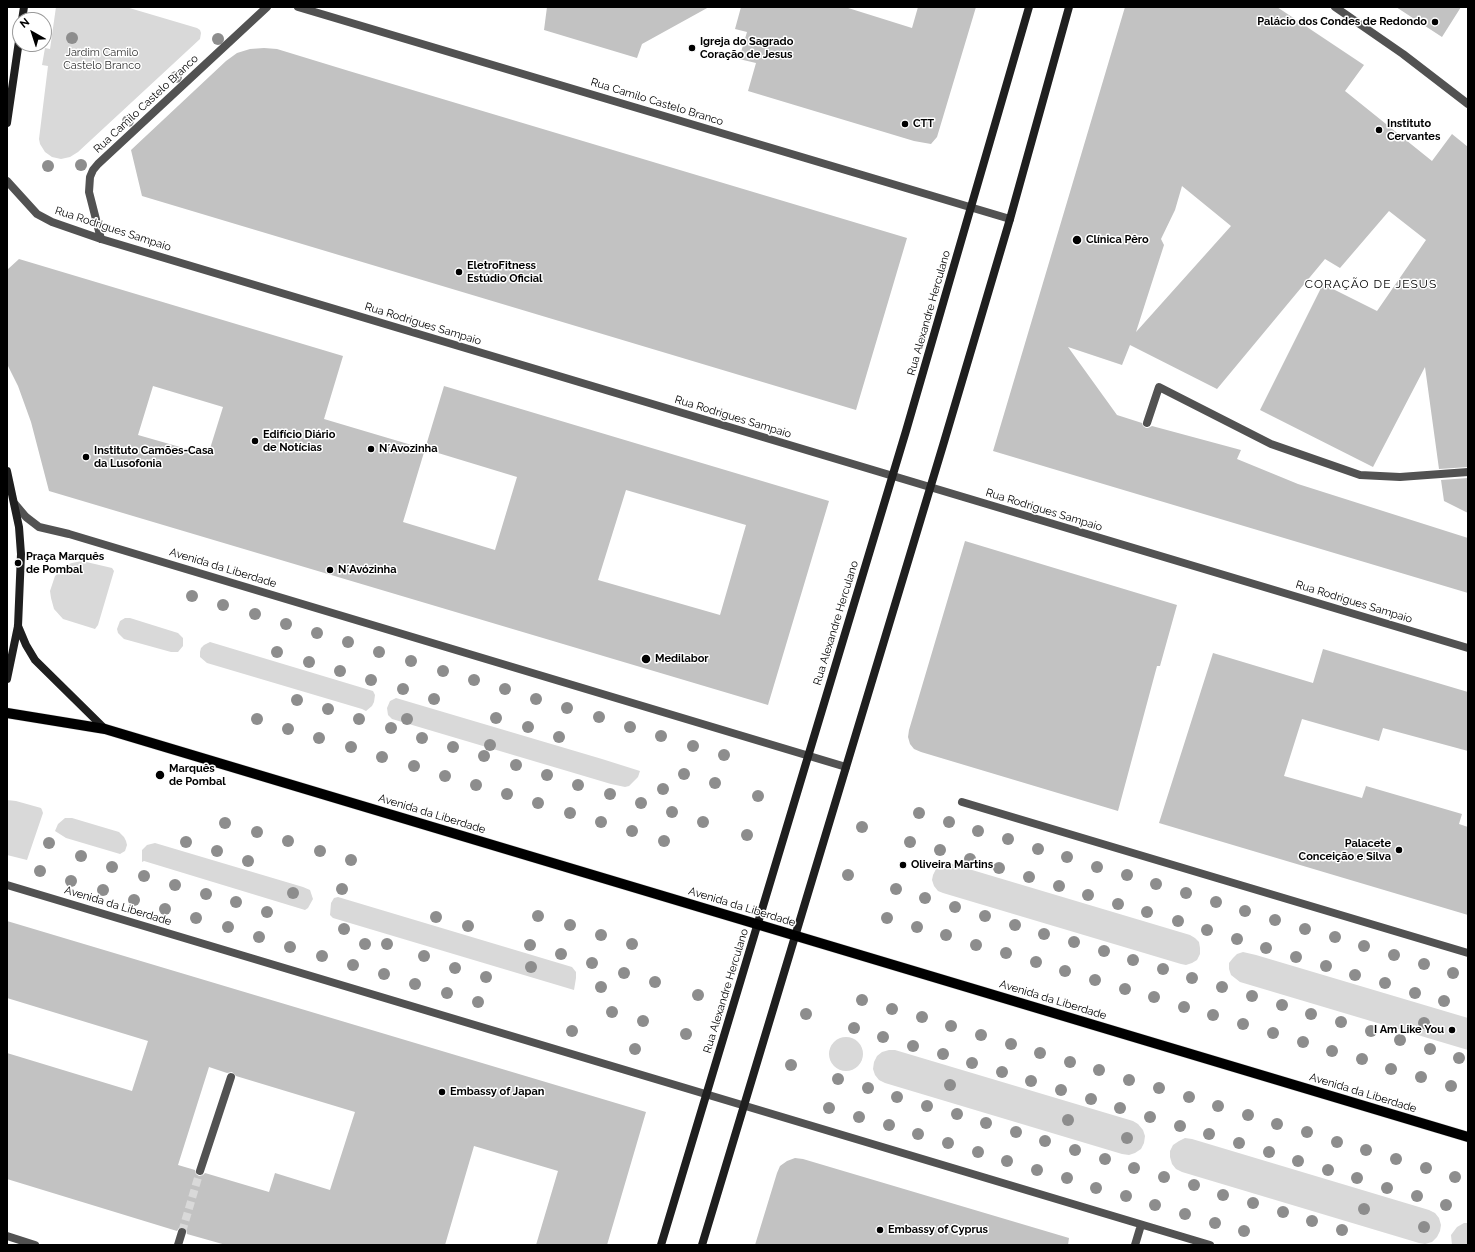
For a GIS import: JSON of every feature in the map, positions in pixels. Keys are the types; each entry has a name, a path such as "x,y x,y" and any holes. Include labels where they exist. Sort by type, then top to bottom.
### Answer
{"main road":[{"name":"Rua Alexandre Herculano","path":"661,1245 893,476 1028,7"},
{"path":"702,1245 931,487 1010,219 1069,7"},
{"path":"7,123 17,52"},
{"path":"7,471 19,527 20,554 18,626 7,679"},
{"path":"18,626 26,645 35,660 105,729"},
{"name":"Avenida da Liberdade","path":"7,713 105,729 1468,1137"}],"street":[{"name":"Rua Camilo Castelo Branco","path":"101,239 88,184 93,170 267,7"},
{"name":"Rua Camilo Castelo Branco","path":"298,7 1010,219"},
{"path":"1335,7 1403,54 1468,104"},
{"name":"Rua Rodrigues Sampaio","path":"7,181 38,214 52,222 101,239 1468,648"},
{"path":"1147,423 1160,387 1271,444 1360,475 1400,477 1468,472"},
{"name":"Avenida da Liberdade","path":"15,504 26,517 39,527 69,534 846,767"},
{"path":"962,802 1468,953"},
{"name":"Avenida da Liberdade","path":"7,885 1210,1245"},
{"path":"200,1171 231,1077"},
{"path":"1135,1245 1141,1224"},
{"path":"178,1245 182,1232"},
{"path":"7,1236 35,1245"}],"green space":[{"name":"Jardim Camilo Castelo Branco","path":"56,7 126,7 197,28 201,33 200,39 78,152 70,157 61,159 52,157 45,152 39,139 48,66 42,65 44,52 52,52 52,35"},
{"path":"82,561 112,568 114,571 98,625 95,629 63,619 54,609 51,598 50,591 55,576 66,565"},
{"path":"125,618 130,618 178,633 183,638 183,646 178,652 171,652 124,639 118,633 117,629 120,621"},
{"path":"210,642 373,691 375,695 374,702 366,711 207,663 200,657 200,652 204,645"},
{"path":"396,698 640,771 638,777 629,786 625,787 392,719 388,715 387,708 390,701"},
{"path":"7,800 41,808 43,813 27,860 7,855"},
{"path":"65,818 72,818 119,832 126,841 127,845 125,851 120,854 66,838 55,831 58,824"},
{"path":"155,843 303,887 310,890 313,899 308,908 305,910 144,861 142,862 142,850 147,845"},
{"path":"946,863 1190,935 1199,942 1200,954 1197,960 1192,963 1186,965 1181,964 943,893 938,891 932,880 936,869 940,865"},
{"path":"338,897 572,967 576,972 574,990 333,918 330,915 331,903 334,898"},
{"path":"1243,952 1468,1018 1468,1050 1240,982 1231,975 1229,963 1237,954"},
{"path":"846,1037 852,1038 858,1042 862,1048 862,1060 858,1066 852,1070 846,1071 840,1070 834,1066 830,1060 829,1054 830,1048 834,1042 840,1038"},
{"path":"895,1050 1133,1121 1143,1130 1145,1136 1144,1143 1141,1149 1135,1153 1129,1155 1122,1154 885,1083 879,1080 873,1069 877,1056 882,1052"},
{"path":"1185,1138 1429,1210 1435,1213 1439,1218 1441,1225 1440,1231 1432,1242 1425,1244 1419,1243 1182,1172 1176,1169 1172,1164 1170,1151 1173,1145"},
{"path":"1464,1223 1468,1223 1468,1245 1452,1245 1451,1235 1457,1227"}],"building":[{"path":"547,7 709,7 642,44 637,58 544,30"},
{"path":"741,7 845,7 912,28 918,7 976,7 937,137 931,144 914,141 748,91 756,63 739,59 747,32 735,29"},
{"path":"1125,7 1277,7 1364,65 1345,91 1432,161 1452,134 1468,147 1468,467 1439,469 1425,367 1373,467 1260,410 1323,284 1377,311 1426,240 1389,211 1340,268 1325,259 1217,389 1130,345 1122,365 1068,347 1117,415 1142,423 1146,428 1152,426 1241,450 1237,459 1298,484 1468,538 1468,593 993,451","holes":["1182,186 1231,226 1136,332 1164,245 1161,239 1175,210"]},
{"name":"Palácio dos Condes de Redondo","path":"1396,7 1461,7 1442,37"},
{"path":"250,49 277,49 907,238 856,410 142,196 131,150 226,61 237,53"},
{"path":"19,259 343,356 324,419 425,449 444,386 829,501 768,705 49,491 31,422 18,386 7,364 7,270","holes":["153,386 223,407 208,455 138,435","425,449 517,477 495,550 403,522","626,490 746,525 720,615 598,580"]},
{"path":"1468,478 1468,513 1444,501 1441,480"},
{"path":"965,541 1177,605 1160,666 1157,666 1118,811 921,752 914,749 910,744 908,737 909,730"},
{"path":"1323,649 1468,692 1468,751 1383,728 1379,741 1302,719 1284,776 1362,798 1366,786 1462,814 1459,824 1468,827 1468,915 1159,823 1213,653 1313,683"},
{"path":"7,921 646,1112 607,1245 536,1245 558,1171 474,1146 445,1245 226,1245 187,1234 186,1229 183,1227 179,1228 177,1231 7,1179 7,1053 132,1091 148,1041 7,998","holes":["209,1067 227,1073 232,1072 236,1076 355,1112 330,1190 275,1173 269,1192 205,1173 199,1176 196,1174 195,1170 178,1165"]},
{"path":"795,1158 803,1159 1069,1238 1068,1245 755,1245 780,1166"}],"tunnel":[{"path":"182,1232 200,1171"}],"place":[{"name":"Palácio dos Condes de Redondo","path":"1435,22"},
{"name":"Igreja do Sagrado Coração de Jesus","path":"692,48"},
{"name":"CTT","path":"905,124"},
{"name":"Instituto Cervantes","path":"1379,130"},
{"name":"Clínica Pêro","path":"1077,240"},
{"name":"EletroFitness Estúdio Oficial","path":"459,272"},
{"name":"Edifício Diário de Notícias","path":"255,441"},
{"name":"N´Avozinha","path":"371,449"},
{"name":"Instituto Camões-Casa da Lusofonia","path":"86,457"},
{"name":"Praça Marquês de Pombal","path":"18,563"},
{"name":"N´Avózinha","path":"330,570"},
{"name":"Medilabor","path":"646,659"},
{"name":"Marquês de Pombal","path":"160,775"},
{"name":"Palacete Conceição e Silva","path":"1399,850"},
{"name":"Oliveira Martins","path":"903,865"},
{"name":"I Am Like You","path":"1452,1030"},
{"name":"Embassy of Japan","path":"442,1092"},
{"name":"Embassy of Cyprus","path":"880,1230"}],"district":[{"name":"CORAÇÃO DE JESUS","path":"1371,284"}]}
